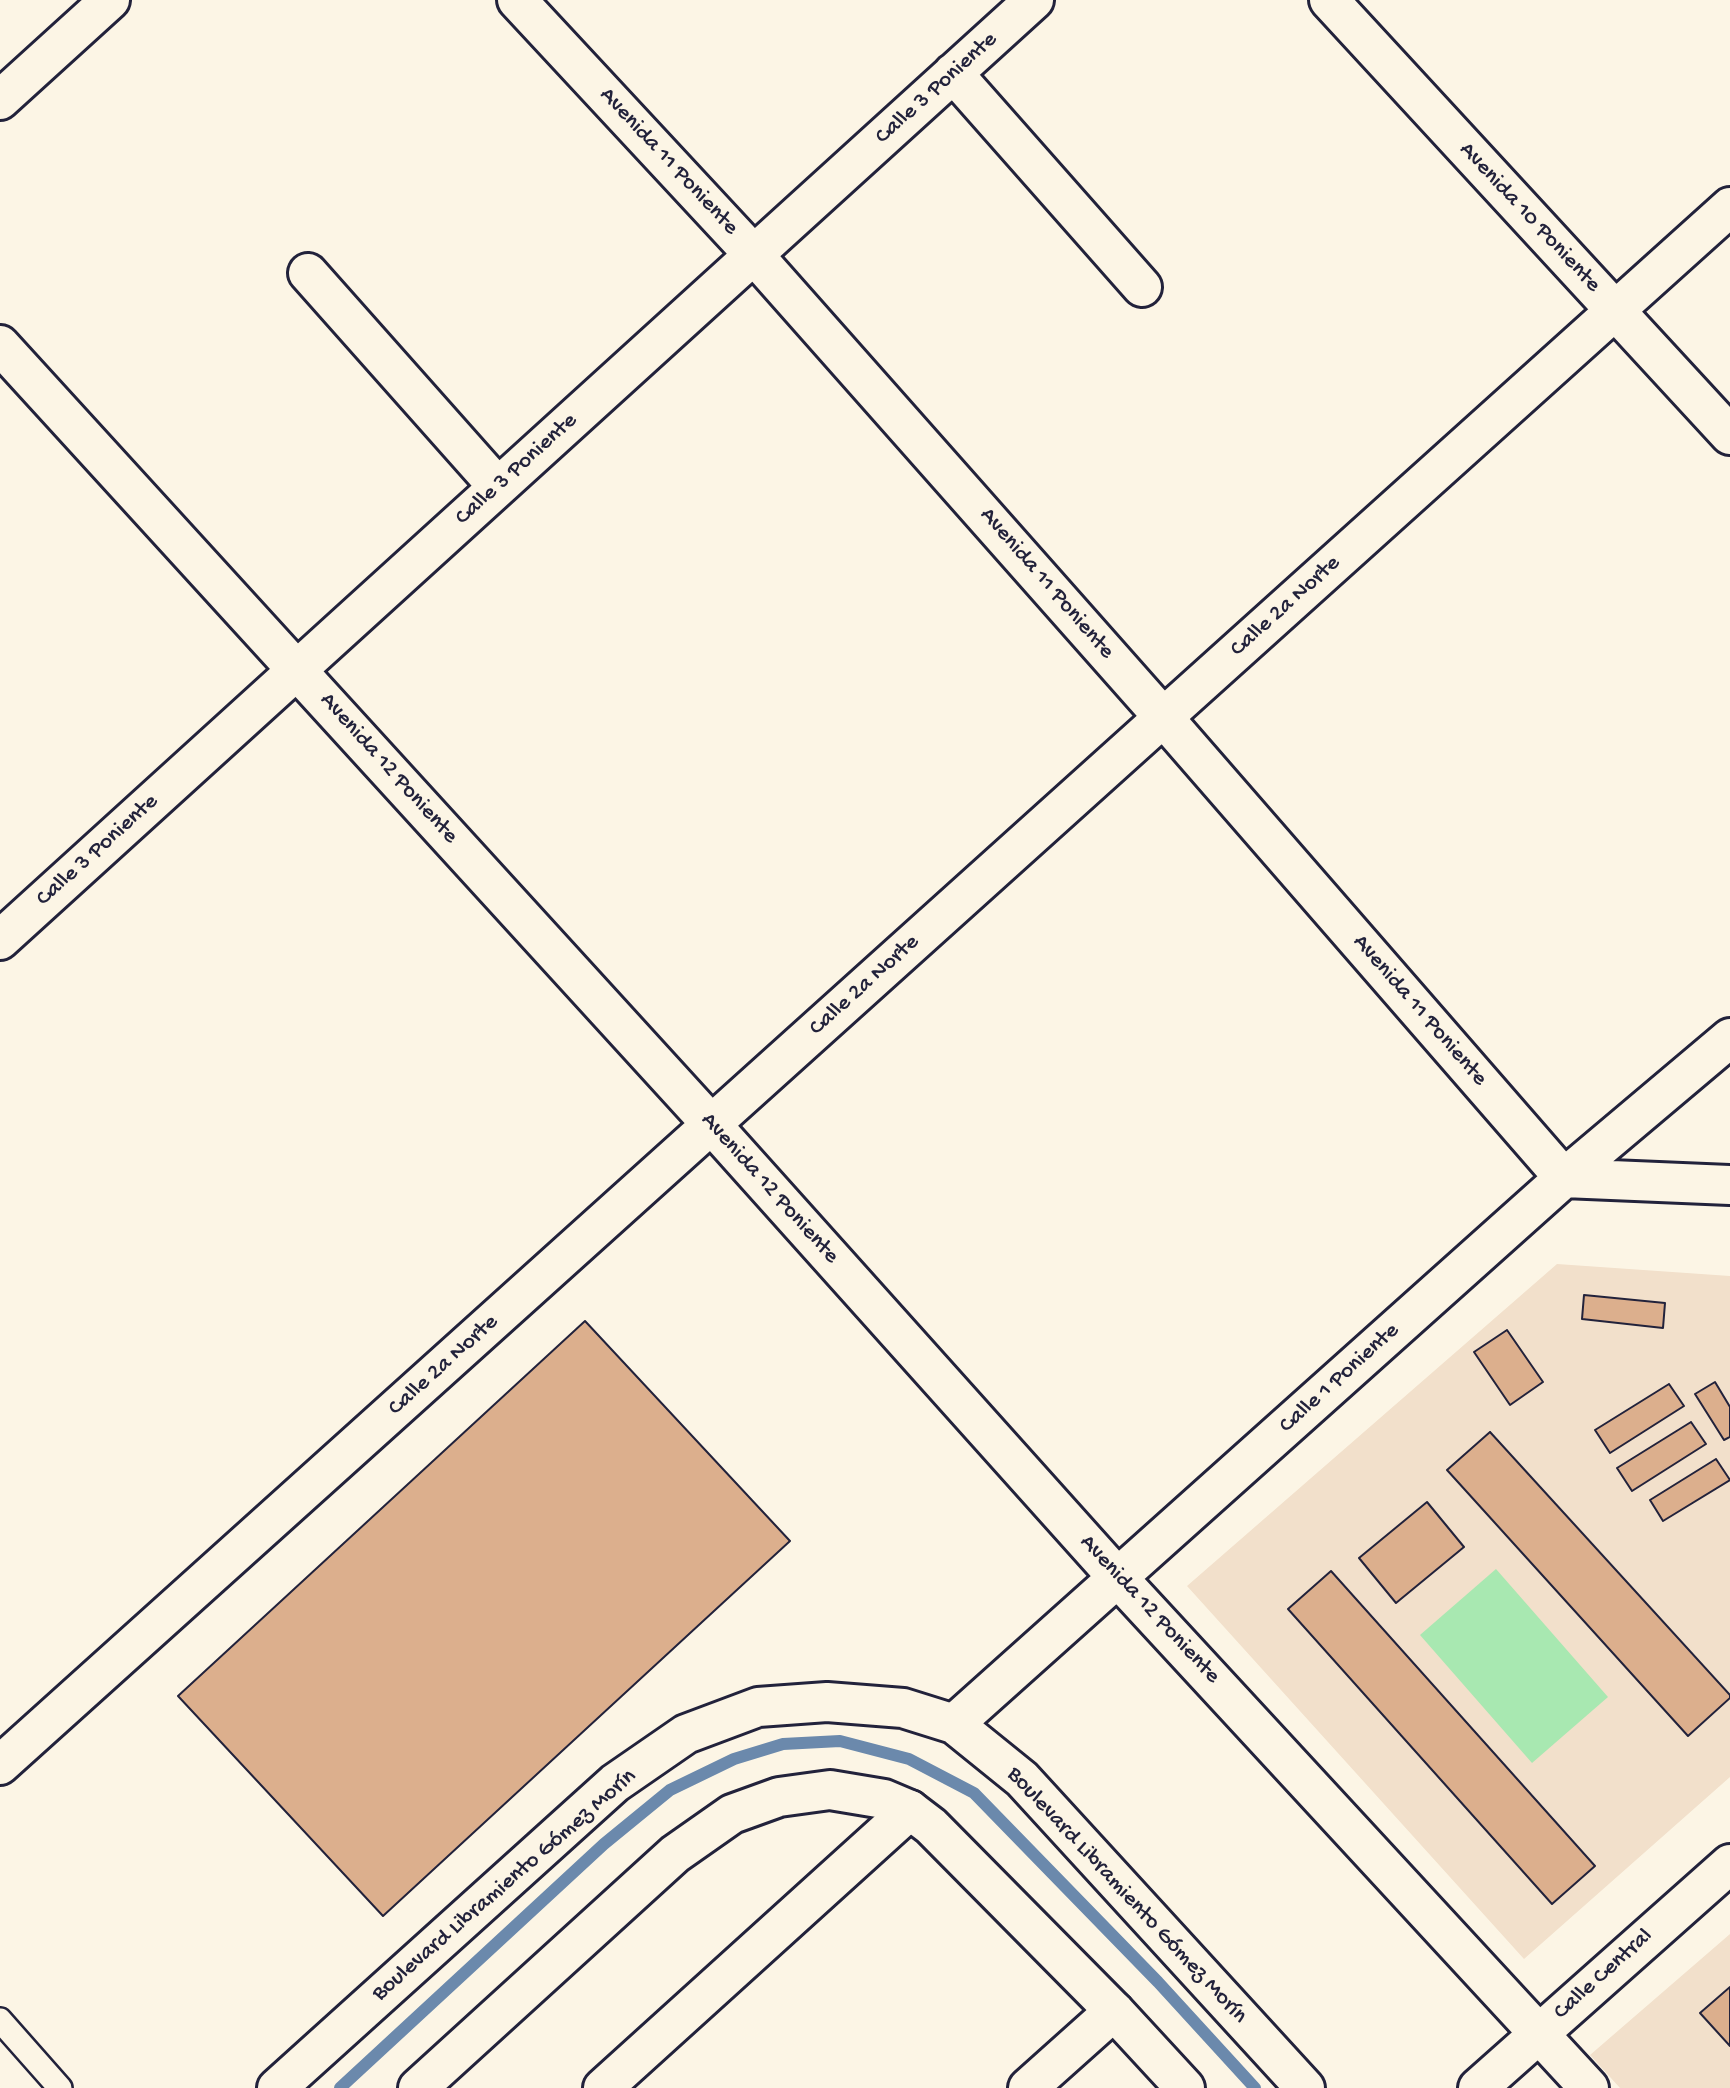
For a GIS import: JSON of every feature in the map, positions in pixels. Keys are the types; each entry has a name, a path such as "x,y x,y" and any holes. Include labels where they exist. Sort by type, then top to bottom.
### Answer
{"street":[{"path":"0,100 110,0"},
{"name":"Avenida 11 Poniente","path":"517,0 754,255 1163,717 1564,1178"},
{"name":"Calle 3 Poniente","path":"0,940 1034,0"},
{"name":"Avenida 10 Poniente","path":"1329,0 1730,435"},
{"path":"953,74 1142,287"},
{"name":"Calle 2a Norte","path":"0,1765 1730,207"},
{"path":"308,273 498,487"},
{"name":"Avenida 12 Poniente","path":"0,345 712,1125 1118,1578 1589,2088"},
{"name":"Calle 1 Poniente","path":"954,1724 1564,1178 1730,1038"},
{"path":"1564,1178 1730,1185"},
{"name":"Boulevard Libramiento Gómez Morín","path":"277,2088 615,1783 686,1734 758,1707 827,1702 903,1708 954,1724 1022,1779 1305,2088"},
{"path":"418,2088 675,1854 732,1814 779,1797 830,1790 884,1800 910,1810 931,1826 1114,2011 1185,2088"},
{"path":"603,2088 910,1810"},
{"name":"Calle Central","path":"1478,2088 1730,1864"},
{"path":"1028,2088 1114,2011"}],"lane":[{"path":"0,2022 60,2088"}],"shaded area":[{"path":"1557,1264 1730,1276 1730,1777 1524,1959 1187,1586"},
{"path":"1730,1934 1730,2088 1620,2088 1590,2055"}],"green space":[{"path":"1496,1569 1608,1697 1532,1763 1420,1635"}],"building":[{"path":"1584,1295 1665,1303 1663,1328 1582,1319"},
{"path":"585,1321 790,1541 383,1916 178,1696"},
{"path":"1507,1330 1543,1382 1510,1405 1474,1352"},
{"path":"1715,1382 1730,1407 1730,1437 1724,1440 1695,1394"},
{"path":"1669,1384 1684,1406 1610,1453 1595,1430"},
{"path":"1691,1422 1706,1444 1632,1491 1617,1468"},
{"path":"1490,1432 1730,1695 1730,1698 1688,1736 1447,1470"},
{"path":"1716,1459 1730,1480 1663,1521 1650,1500"},
{"path":"1427,1502 1464,1547 1396,1603 1359,1558"},
{"path":"1331,1571 1595,1866 1552,1904 1288,1609"},
{"path":"1730,1987 1730,2046 1700,2013"}],"waterway":[{"path":"340,2088 604,1844 670,1790 734,1759 783,1744 840,1741 909,1759 974,1793 1158,1982 1255,2088"}]}
